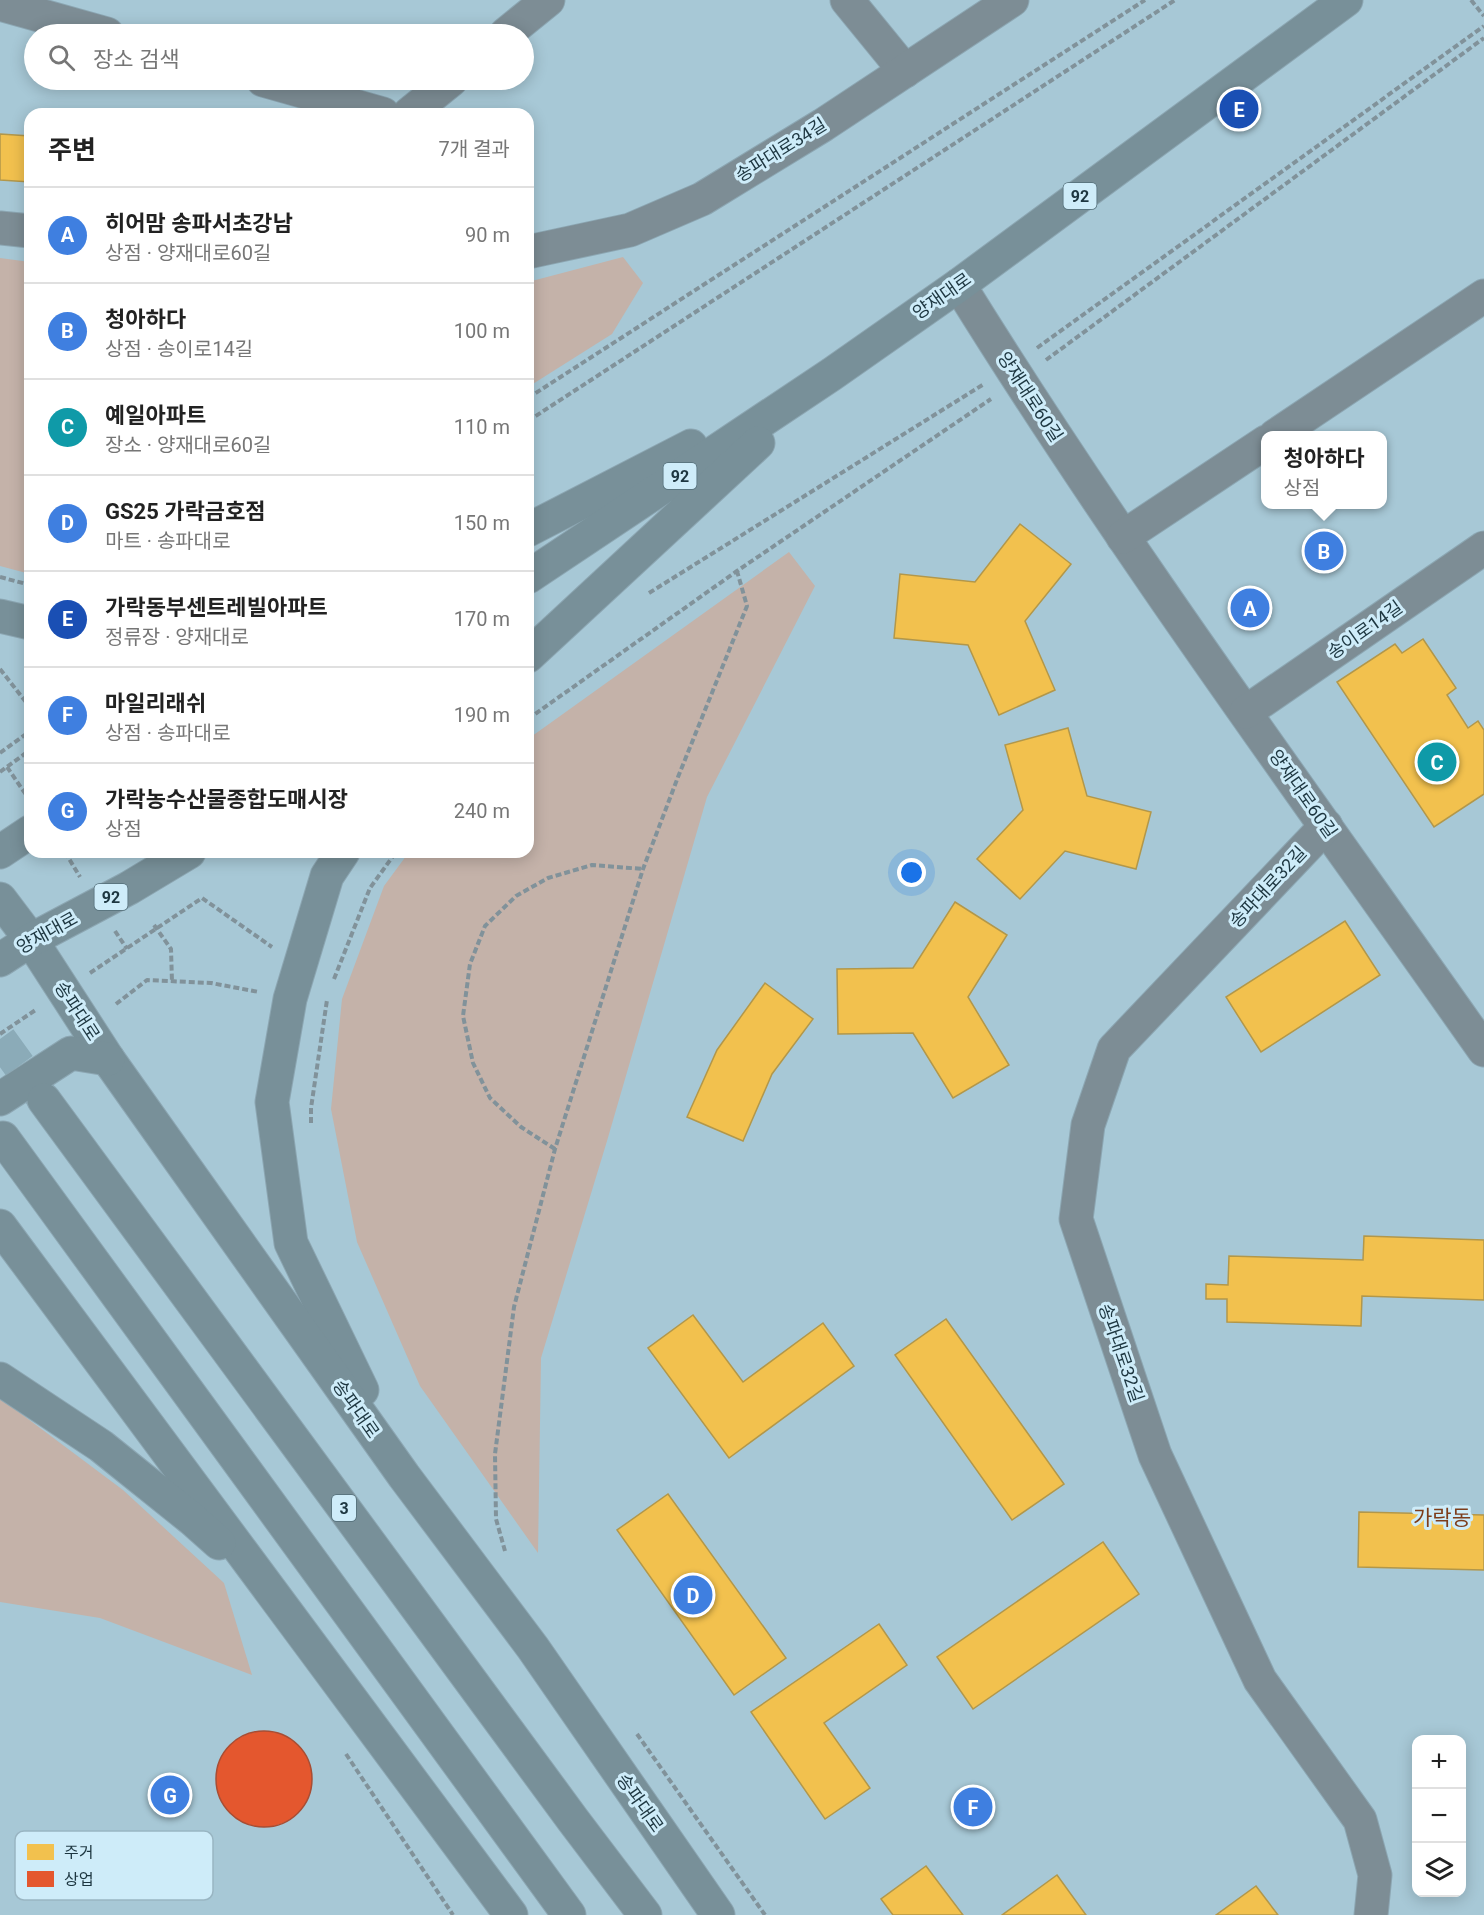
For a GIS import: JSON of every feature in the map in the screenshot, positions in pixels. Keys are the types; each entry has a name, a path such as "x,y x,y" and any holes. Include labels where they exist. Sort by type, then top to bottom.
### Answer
{"main road":[{"name":"양재대로","path":"534,573 832,374 959,285 1346,0"},
{"path":"534,527 832,374"},
{"path":"534,650 832,374"},
{"path":"0,616 24,622"},
{"path":"0,852 24,836"},
{"name":"양재대로","path":"0,960 31,940 129,888 179,858"},
{"path":"340,858 327,876 290,999 272,1102 291,1243 404,1476"},
{"name":"송파대로","path":"0,899 31,940 108,1059 404,1476 533,1648 718,1915"},
{"path":"0,1099 71,1053 108,1059"},
{"name":"3","path":"44,1101 645,1915"},
{"path":"3,1138 569,1915"},
{"path":"0,1226 511,1915"},
{"path":"0,1379 101,1446 192,1519 268,1587"}],"street":[{"path":"518,24 548,0"},
{"path":"847,0 905,71"},
{"name":"송파대로34길","path":"534,251 630,230 702,199 823,124 1012,0"},
{"path":"0,4 71,24"},
{"path":"298,90 362,108"},
{"path":"416,108 439,90"},
{"path":"0,228 24,230"},
{"name":"양재대로60길","path":"959,285 1018,381 1123,537 1484,1050"},
{"path":"1281,431 1484,296"},
{"path":"1123,537 1261,445"},
{"name":"송이로14길","path":"1246,712 1484,548"},
{"name":"송파대로32길","path":"1326,826 1114,1049 1088,1125 1076,1220 1155,1455 1260,1680 1360,1820 1375,1875 1371,1915"}],"path":[{"path":"534,394 1145,0"},
{"path":"534,417 1175,0"},
{"path":"1471,0 1484,16"},
{"path":"506,1558 496,1519 495,1454 514,1307 555,1149 643,869 747,606 737,571"},
{"path":"0,577 24,583"},
{"path":"0,669 24,699"},
{"path":"0,753 24,735"},
{"path":"0,772 24,754"},
{"path":"7,767 24,791"},
{"path":"337,973 370,888 392,858"},
{"path":"555,1149 521,1127 490,1098 473,1063 463,1016 471,964 485,926 516,896 548,878 592,866 643,869"},
{"path":"127,949 156,927 202,898 278,951 302,959"},
{"path":"156,927 171,949 172,982"},
{"path":"116,1004 147,980 211,983 268,994"},
{"path":"312,1130 311,1108 326,1007"},
{"path":"636,1733 765,1915"},
{"path":"342,1748 453,1915"}],"shaded area":[{"path":"623,257 643,283 612,334 534,383 534,280"},
{"path":"0,258 24,261 24,572 0,566"},
{"path":"789,552 815,586 707,797 541,1358 538,1553 420,1386 357,1242 331,1109 342,999 384,886 405,858 534,858 534,735"},
{"path":"0,1398 123,1490 224,1583 252,1675 100,1618 0,1602"}],"building: 주거":[{"path":"0,134 24,136 24,182 0,180"},
{"path":"1020,524 1071,564 1025,621 1055,690 999,715 968,645 894,638 900,574 975,582"},
{"path":"1423,639 1456,688 1447,695 1468,728 1478,721 1484,730 1484,794 1434,827 1337,682 1395,644 1402,653"},
{"path":"1068,728 1087,796 1151,812 1136,869 1065,851 1020,899 977,859 1023,810 1005,745"},
{"path":"955,902 1007,935 968,997 1009,1065 953,1098 913,1033 838,1034 837,969 913,968"},
{"path":"1345,921 1380,975 1261,1052 1226,997"},
{"path":"765,983 813,1019 772,1074 743,1141 687,1117 717,1050"},
{"path":"1364,1236 1484,1240 1484,1300 1362,1296 1361,1326 1227,1322 1227,1299 1206,1299 1206,1284 1228,1285 1229,1256 1363,1260"},
{"path":"693,1315 743,1382 823,1323 854,1366 729,1458 648,1348"},
{"path":"946,1319 1064,1484 1012,1520 895,1355"},
{"path":"668,1494 786,1658 734,1695 617,1530"},
{"path":"1359,1512 1484,1515 1484,1570 1358,1567"},
{"path":"1103,1542 1139,1594 973,1709 937,1657"},
{"path":"879,1624 907,1665 824,1723 870,1788 825,1819 751,1712"},
{"path":"926,1866 963,1915 893,1915 881,1899"},
{"path":"1057,1875 1086,1915 1002,1915"},
{"path":"1256,1886 1278,1915 1216,1915"}],"building: 상업":[{"path":"264,1731 282,1735 298,1745 308,1761 312,1779 308,1797 298,1813 282,1823 264,1827 246,1823 230,1813 220,1797 216,1779 220,1761 230,1745 246,1735"}],"tunnel":[{"path":"0,1039 44,1100"}],"place":[{"name":"가락동부센트레빌아파트","path":"1239,109"},
{"name":"청아하다","path":"1324,551"},
{"name":"히어맘 송파서초강남","path":"1250,608"},
{"name":"예일아파트","path":"1437,762"},
{"name":"GS25 가락금호점","path":"693,1595"},
{"name":"가락농수산물종합도매시장","path":"170,1795"},
{"name":"마일리래쉬","path":"973,1807"}],"district":[{"name":"가락동","path":"1442,1518"}]}
